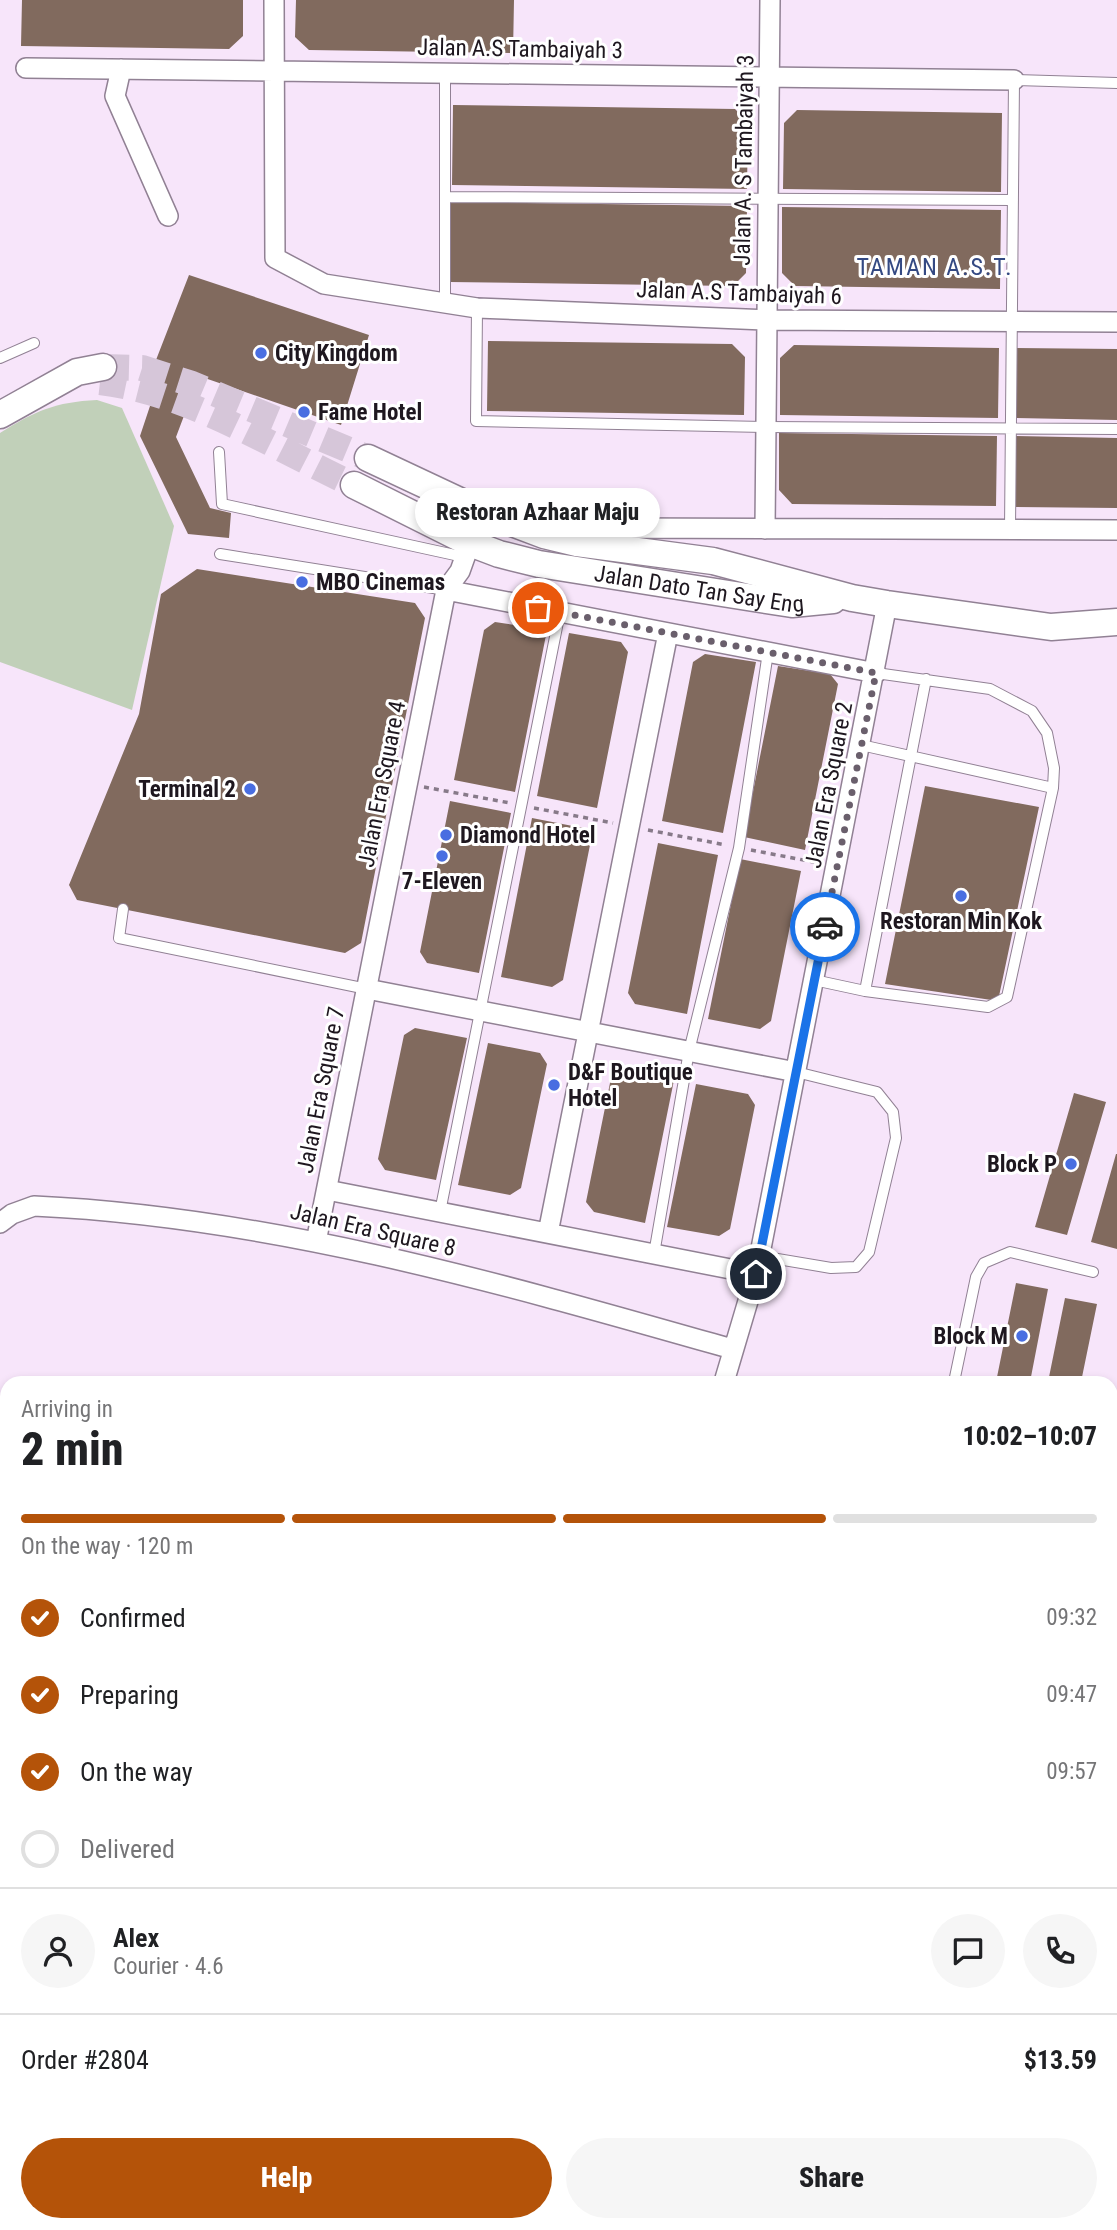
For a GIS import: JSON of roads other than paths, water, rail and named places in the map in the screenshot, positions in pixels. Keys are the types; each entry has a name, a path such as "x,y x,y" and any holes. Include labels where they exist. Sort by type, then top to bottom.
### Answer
{"street":[{"path":"274,0 274,71"},
{"name":"Jalan A. S Tambaiyah 3","path":"765,529 770,0"},
{"name":"Jalan A.S Tambaiyah 3","path":"26,68 1014,80"},
{"path":"121,69 115,96 168,216"},
{"name":"Jalan A.S Tambaiyah 6","path":"274,71 275,258 324,284 477,308 767,320 1117,322"},
{"path":"0,415 77,372 102,374"},
{"name":"Jalan Dato Tan Say Eng","path":"368,458 482,512 544,535 577,543 713,561 852,598 887,604 1051,627 1117,622"},
{"name":"Jalan Dato Tan Say Eng","path":"354,485 467,550 792,604 852,598"},
{"path":"577,543 618,528 1117,530"},
{"name":"Jalan Era Square 4","path":"366,989 446,590 460,571 467,550"},
{"path":"446,590 876,673"},
{"name":"Jalan Era Square 2","path":"725,1376 758,1265 862,745 887,604"},
{"path":"548,1233 667,633"},
{"path":"366,989 796,1072"},
{"name":"Jalan Era Square 7","path":"316,1242 366,989"},
{"name":"Jalan Era Square 8","path":"327,1190 654,1254 758,1265"},
{"name":"Jalan Era Square 8","path":"0,1223 12,1214 34,1206 266,1231 538,1294 732,1349"}],"lane":[{"path":"445,73 445,301"},
{"path":"1010,529 1014,80 1117,83"},
{"path":"446,197 1013,200"},
{"path":"477,308 477,421 766,427 1117,429"},
{"path":"0,358 34,343"},
{"path":"219,452 222,504 467,550"},
{"path":"220,554 446,590"},
{"path":"440,1212 560,612"},
{"path":"654,1254 689,1051 738,848 768,652"},
{"path":"814,981 865,991 988,1007 1007,996 1053,788 1054,768 1047,733 1032,711 990,689 876,673"},
{"path":"865,991 926,678"},
{"path":"862,745 1053,788"},
{"path":"122,909 119,938 366,989"},
{"path":"758,1265 856,1267 869,1252 896,1138 893,1112 877,1092 796,1072"},
{"path":"955,1376 976,1277 984,1263 1010,1252 1093,1272"}],"tunnel":[{"path":"103,367 142,368 192,384 368,458"},
{"path":"100,382 166,397 198,409 354,485"}],"place":[{"name":"City Kingdom","path":"261,353"},
{"name":"Fame Hotel","path":"304,412"},
{"name":"MBO Cinemas","path":"302,582"},
{"name":"Restoran Azhaar Maju","path":"538,608"},
{"name":"Terminal 2","path":"250,789"},
{"name":"Diamond Hotel","path":"446,835"},
{"name":"7-Eleven","path":"442,856"},
{"name":"Restoran Min Kok","path":"961,896"},
{"name":"D&F Boutique Hotel","path":"554,1085"},
{"name":"Block P","path":"1071,1164"},
{"name":"Block M","path":"1022,1336"}],"district":[{"name":"TAMAN A.S.T.","path":"935,267"}]}
